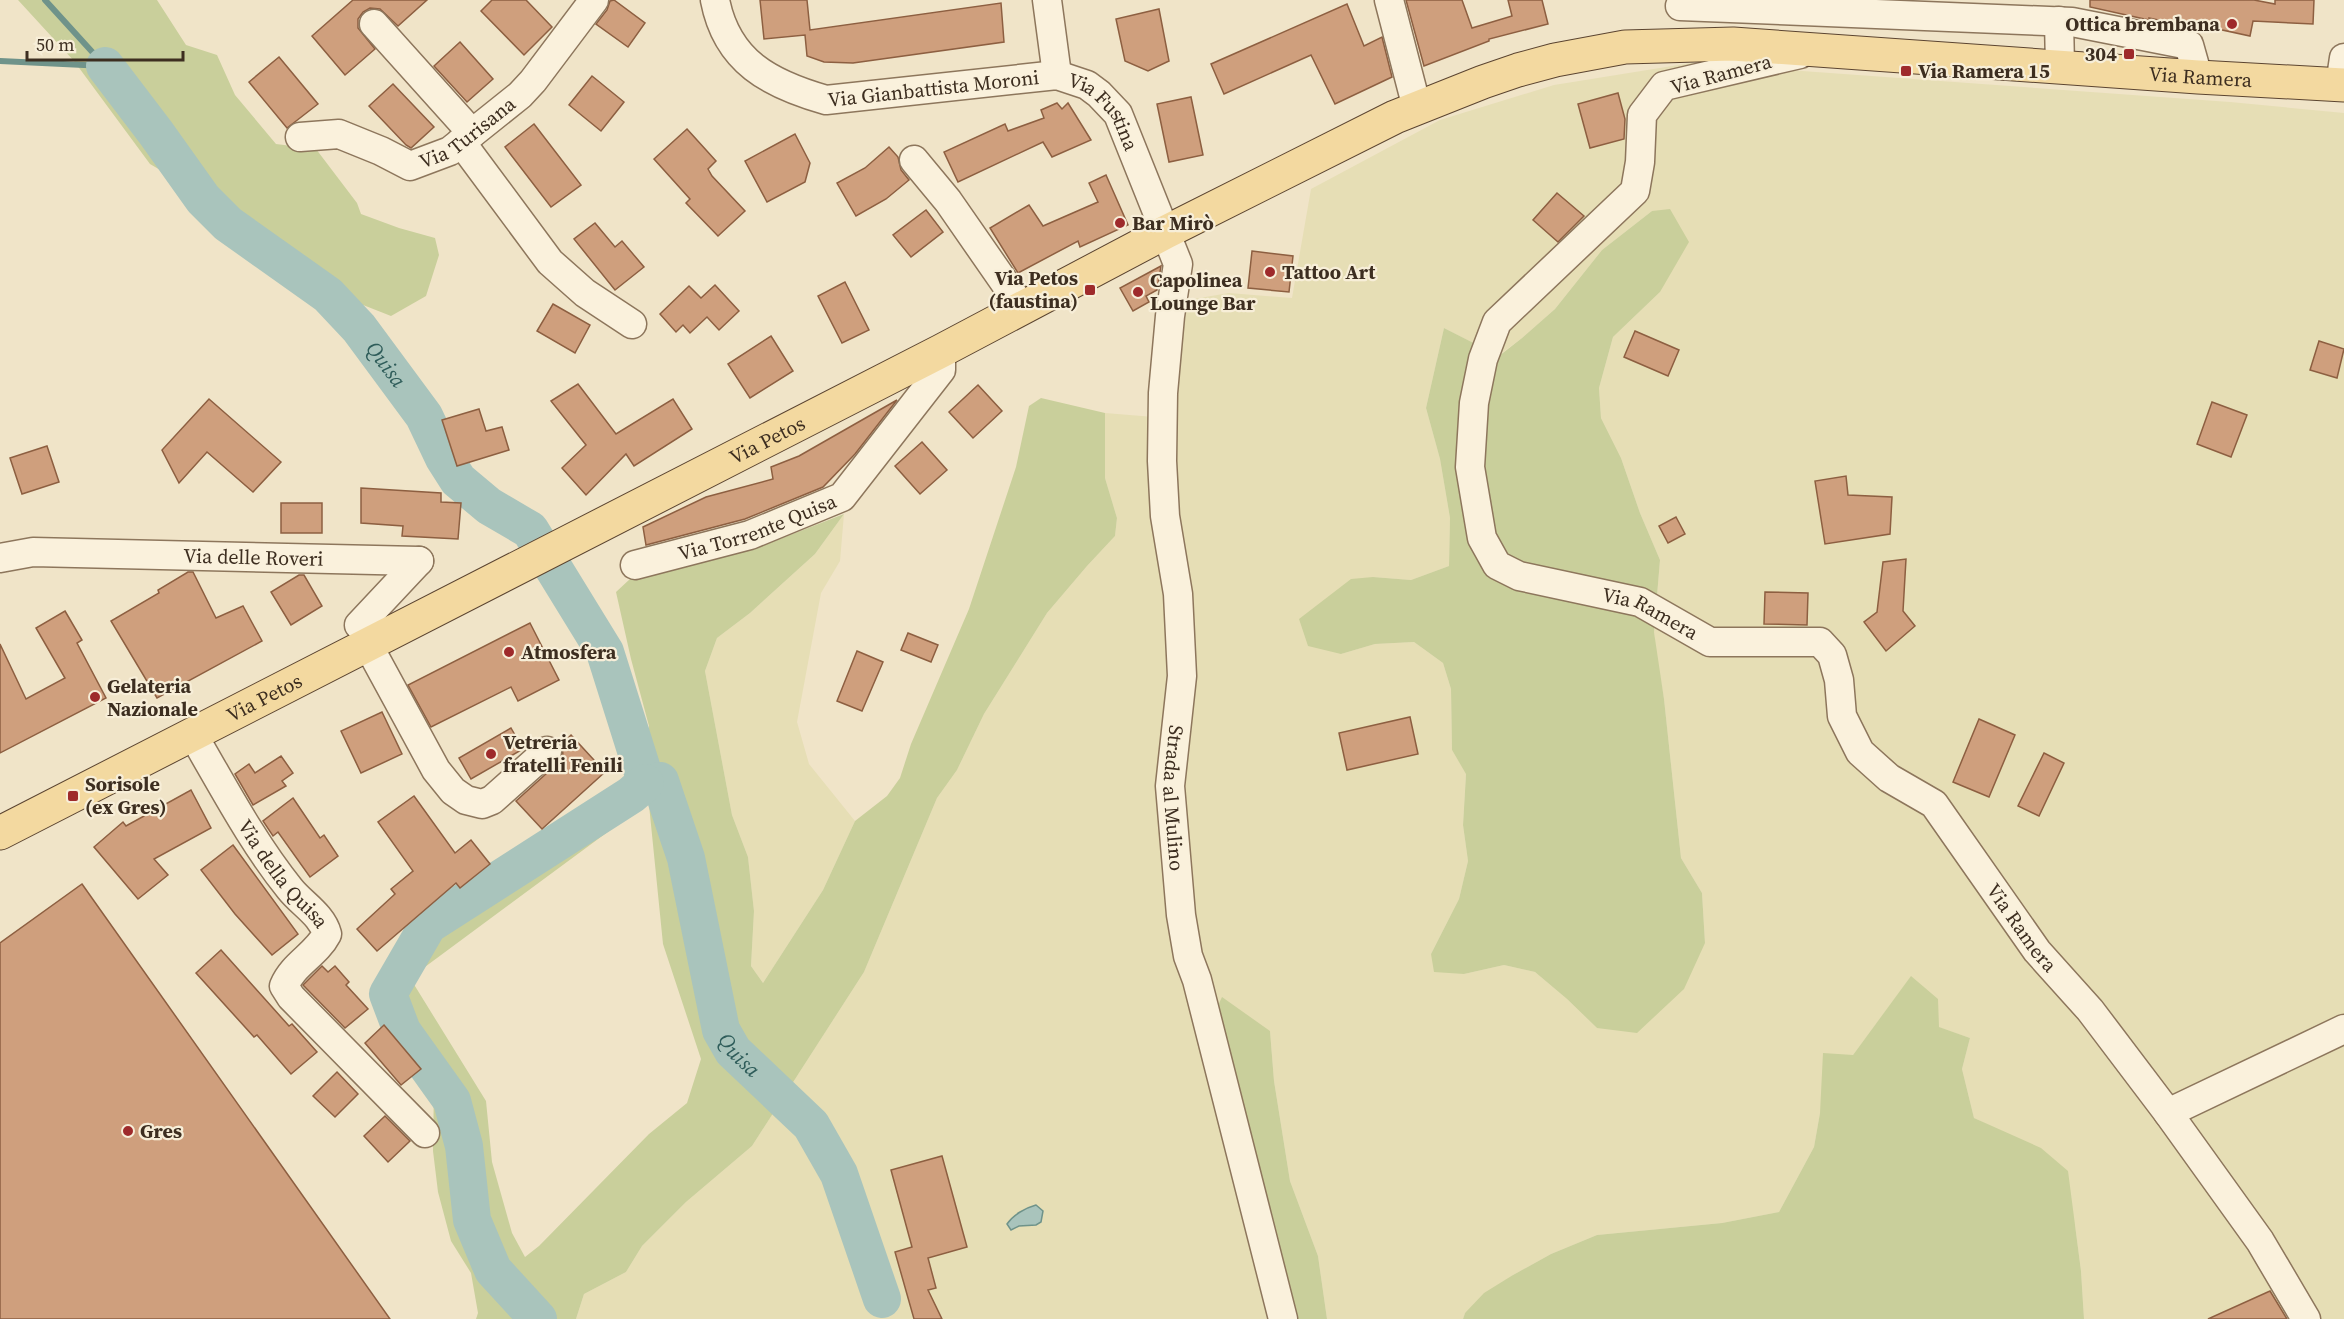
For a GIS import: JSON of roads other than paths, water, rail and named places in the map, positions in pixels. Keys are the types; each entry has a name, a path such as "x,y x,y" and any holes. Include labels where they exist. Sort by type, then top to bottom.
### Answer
{"main road":[{"name":"Via Ramera","path":"1166,232 1417,108 1518,70 1555,60 1625,47 1733,44 2198,77 2343,76"},
{"name":"Via Petos","path":"0,833 193,735 364,635 508,574 1023,309 1166,232"}],"street":[{"name":"Via Turisana","path":"300,137 339,134 410,165 450,151 520,95 594,0"},
{"name":"Via Gianbattista Moroni","path":"715,0 726,34 738,52 762,73 791,90 826,100 1057,75"},
{"name":"Via Fustina","path":"1047,0 1057,75 1087,84 1100,94 1118,114 1166,232"},
{"path":"1389,0 1417,108"},
{"path":"1680,6 1893,8 2065,22 2189,45 2198,77"},
{"path":"2060,66 2065,22"},
{"path":"374,24 467,137 550,262 585,293 632,324"},
{"name":"Via Ramera","path":"1822,49 1664,86 1642,114 1640,162 1635,191 1497,322 1483,359 1474,403 1470,467 1482,538 1497,565 1519,576 1640,602 1710,642 1820,642 1832,655 1839,680 1842,716 1860,752 1889,778 1934,804 2037,951 2090,1010 2168,1113 2260,1241 2306,1319"},
{"path":"914,160 948,201 1023,309"},
{"name":"Strada al Mulino","path":"1166,232 1178,264 1164,381 1162,461 1165,516 1178,594 1182,676 1170,786 1181,915 1188,956 1197,980 1283,1319"},
{"name":"Via Torrente Quisa","path":"635,565 750,535 842,497 941,370 941,351"},
{"name":"Via delle Roveri","path":"0,558 33,552 419,561 364,635"},
{"path":"364,635 436,770 453,792 466,800 482,804 492,800 547,751"},
{"name":"Via della Quisa","path":"193,735 250,830 284,880 325,924 327,934 321,946 289,975 284,986 291,997 425,1132"},
{"path":"2168,1113 2344,1029"}],"water":[{"path":"1036,1205 1043,1211 1041,1222 1036,1225 1019,1226 1011,1230 1007,1224 1013,1218"}],"waterway":[{"name":"Quisa","path":"45,0 105,66"},
{"path":"0,61 105,66"},
{"name":"Quisa","path":"105,66 203,199 228,224 328,295 359,328 424,416 444,458 458,480 489,506 530,530 605,652 646,782"},
{"name":"Quisa","path":"660,781 686,858 721,1030 733,1051 811,1125 839,1174 882,1299"},
{"path":"538,1319 493,1270 472,1220 464,1146 452,1101 402,1031 388,994 428,925 631,795 645,783"}],"place":[{"name":"Ottica brembana","path":"2232,24"},
{"name":"304","path":"2129,54"},
{"name":"Via Ramera 15","path":"1906,71"},
{"name":"Bar Mirò","path":"1120,223"},
{"name":"Tattoo Art","path":"1270,272"},
{"name":"Via Petos (faustina)","path":"1090,290"},
{"name":"Capolinea Lounge Bar","path":"1138,292"},
{"name":"Atmosfera","path":"509,652"},
{"name":"Gelateria Nazionale","path":"95,697"},
{"name":"Vetreria fratelli Fenili","path":"491,754"},
{"name":"Sorisole (ex Gres)","path":"73,796"},
{"name":"Gres","path":"128,1131"}]}
